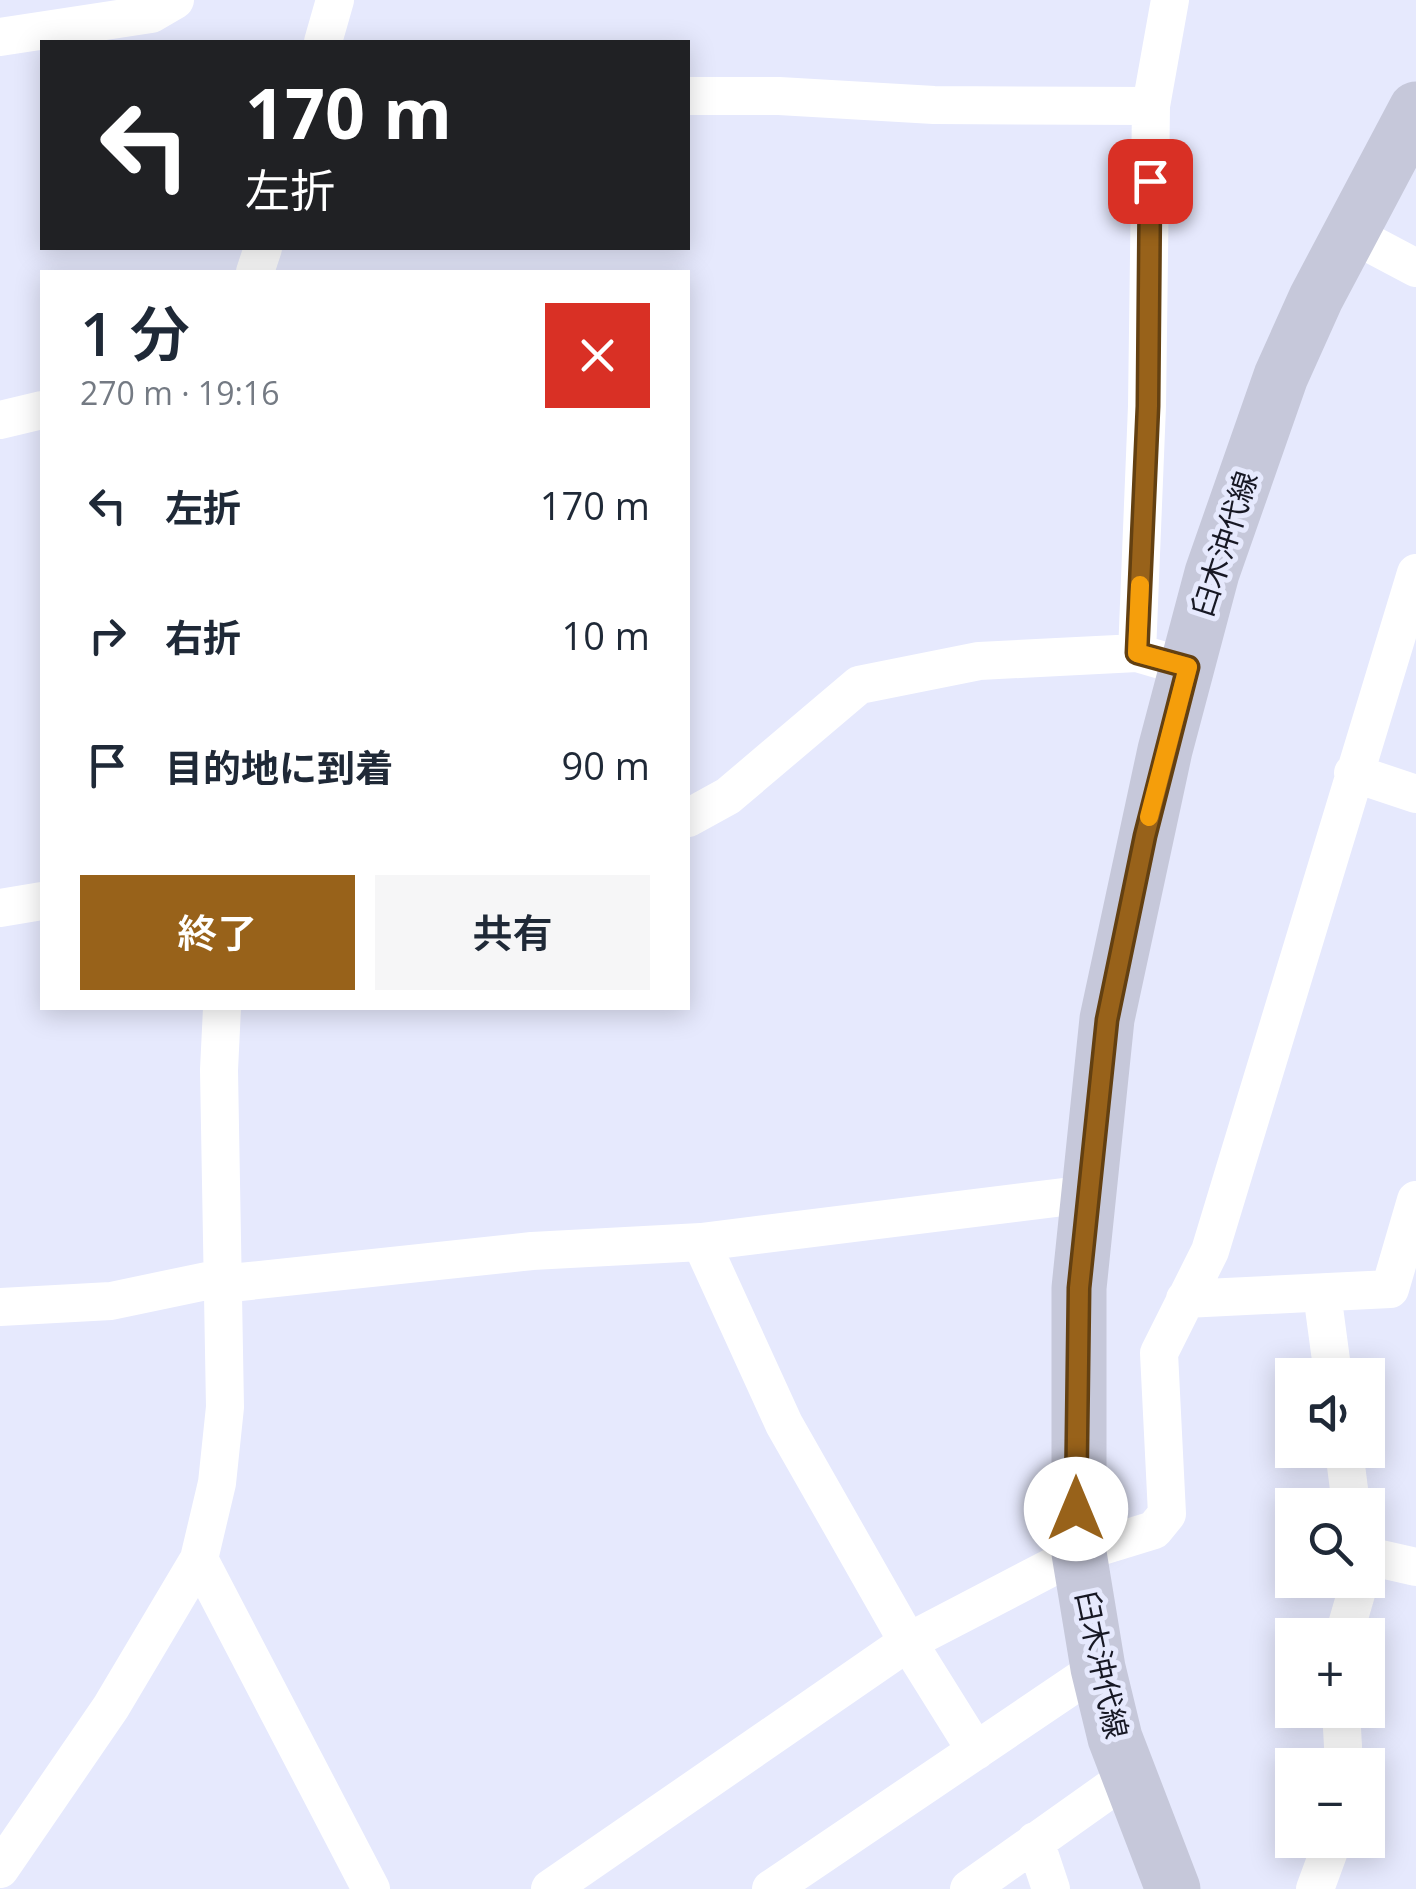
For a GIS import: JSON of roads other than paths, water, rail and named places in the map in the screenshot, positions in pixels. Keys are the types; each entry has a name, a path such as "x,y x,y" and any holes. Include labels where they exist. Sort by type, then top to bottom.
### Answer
{"main road":[{"name":"臼木沖代線","path":"1173,1889 1127,1777 1098,1668 1079,1553 1078,1306 1107,1020 1145,836 1162,660 1212,572 1281,376 1316,298 1416,109"}],"street":[{"path":"0,38 151,14 175,0"},
{"path":"324,40 335,0"},
{"path":"690,817 728,796 859,685 978,661 1162,660 1148,406 1151,106 1170,0"},
{"path":"690,96 779,96 934,105 1151,106"},
{"path":"1350,233 1416,268"},
{"path":"0,420 40,410"},
{"path":"550,1889 908,1642 1079,1553 1154,1530 1167,1514 1158,1353 1210,1251 1416,573"},
{"path":"1353,773 1416,794"},
{"path":"0,908 40,901"},
{"path":"0,1869 111,1707 199,1559 216,1483 226,1407 221,1278 222,1010"},
{"path":"0,1307 111,1301 221,1278 240,1282 532,1251 701,1242 1088,1194"},
{"path":"1185,1300 1390,1289 1415,1208"},
{"path":"701,1242 784,1424 908,1642 976,1751"},
{"path":"1322,1293 1331,1358"},
{"path":"199,1559 372,1889"},
{"path":"1385,1564 1416,1567"},
{"path":"771,1889 1098,1668"},
{"path":"969,1889 1127,1777"},
{"path":"1035,1840 1051,1889"},
{"path":"1314,1889 1326,1858"}]}
